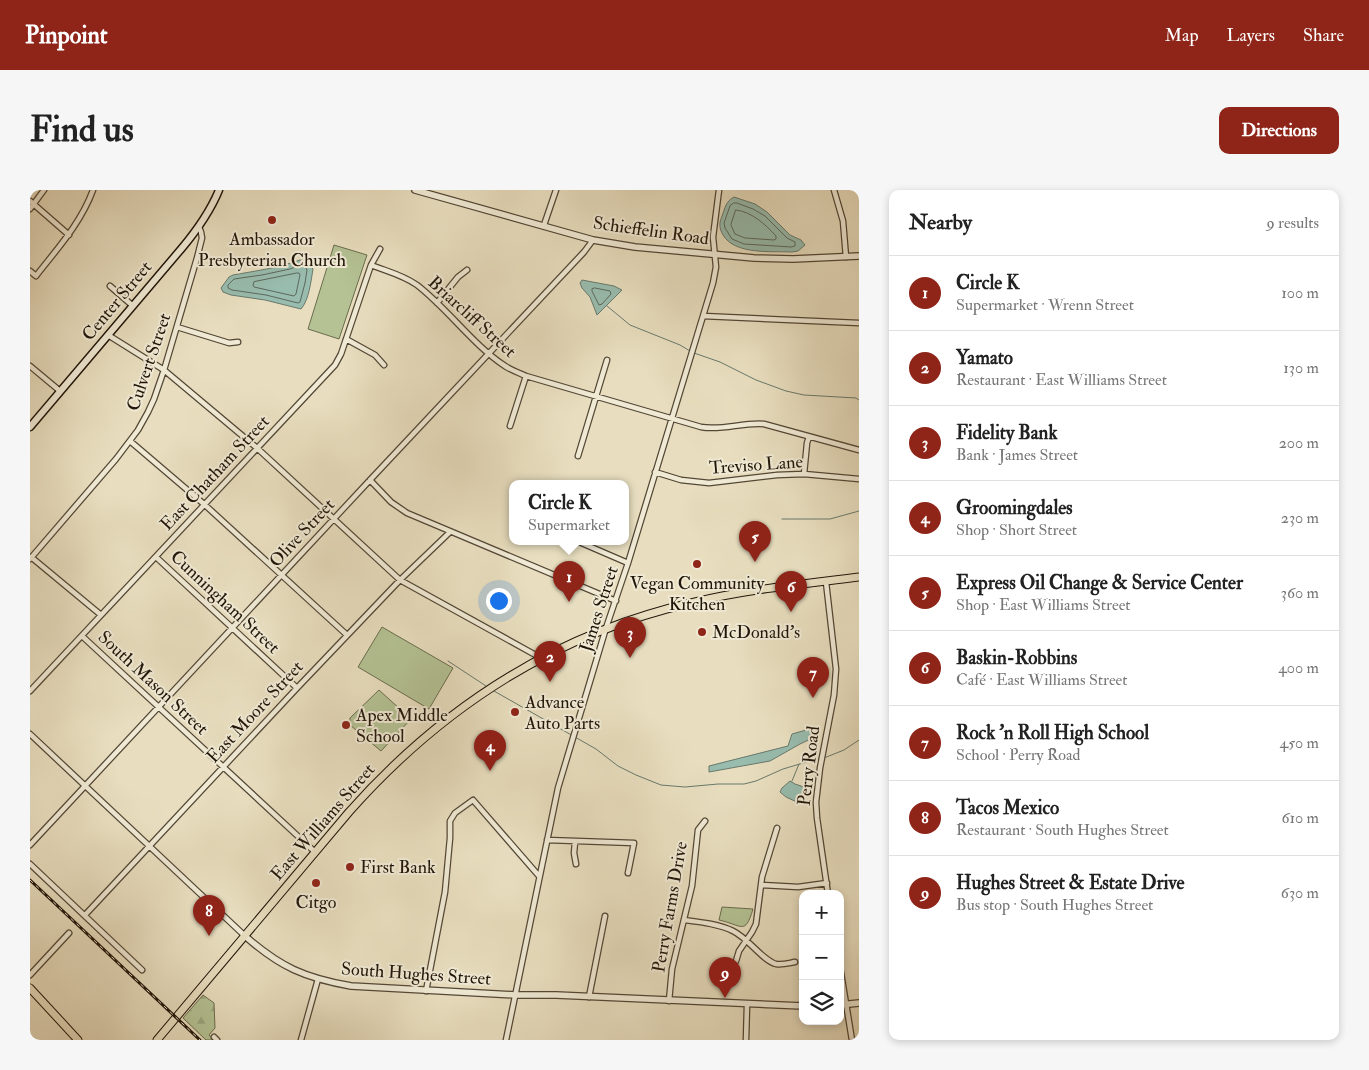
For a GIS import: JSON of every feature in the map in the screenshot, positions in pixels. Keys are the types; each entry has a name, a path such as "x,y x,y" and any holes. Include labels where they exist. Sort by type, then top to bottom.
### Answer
{"main road":[{"name":"Center Street","path":"30,427 199,227 220,190"},
{"name":"East Williams Street","path":"157,1040 378,780 418,742 488,689 571,643 606,628 648,614 694,602 760,590 859,578"},
{"path":"30,988 78,1040"}],"street":[{"path":"30,209 32,203 44,190"},
{"path":"30,271 36,276 69,235 85,209 93,190"},
{"name":"Schieffelin Road","path":"415,190 593,240 635,247 793,259 859,256"},
{"path":"544,226 556,190"},
{"name":"James Street","path":"506,1040 558,788 606,628 656,472 716,267 713,237 719,190"},
{"path":"834,190 844,221 846,257"},
{"path":"32,203 69,235"},
{"name":"Culvert Street","path":"30,558 130,441 151,407 164,370 200,247 202,238 199,227"},
{"name":"Olive Street","path":"30,845 584,252 593,240"},
{"name":"East Chatham Street","path":"30,691 334,365 341,354 371,265 380,249"},
{"name":"Briarcliff Street","path":"371,265 411,282 437,303 489,354 511,370 526,376 710,429 764,424 859,450"},
{"path":"437,303 458,277 467,270"},
{"path":"110,286 134,306"},
{"path":"702,316 859,323"},
{"path":"177,327 229,343 238,342"},
{"path":"108,335 164,370 257,448 400,580 541,658"},
{"path":"346,339 376,355 384,365"},
{"path":"578,456 607,360"},
{"path":"30,366 60,391"},
{"path":"510,426 526,376"},
{"path":"804,474 809,437"},
{"path":"130,441 205,505 347,635"},
{"name":"Treviso Lane","path":"656,472 681,480 709,483 777,474 804,474 859,479"},
{"path":"370,480 398,508 450,532 616,601"},
{"name":"East Moore Street","path":"85,915 347,635 450,532"},
{"path":"586,545 628,563"},
{"name":"Cunningham Street","path":"156,557 297,688"},
{"path":"30,558 101,615"},
{"name":"Perry Road","path":"826,582 836,669 834,694 816,792 816,810 828,890"},
{"name":"South Mason Street","path":"82,636 315,852"},
{"name":"South Hughes Street","path":"30,734 245,936 278,962 318,980 351,986 426,991 799,1006"},
{"path":"426,991 445,892 450,821 455,813 473,800 539,876"},
{"name":"Perry Farms Drive","path":"669,1000 671,975 692,886 698,830 705,822"},
{"path":"736,961 739,951 756,924 764,870 777,828"},
{"path":"547,840 634,843 628,873"},
{"path":"575,842 574,854 576,864"},
{"path":"30,864 142,970"},
{"path":"761,885 798,887 827,883"},
{"path":"589,997 605,916"},
{"path":"684,920 732,930 772,962 778,964 795,962"},
{"path":"30,975 69,932"},
{"path":"300,1040 318,980"},
{"path":"844,1005 859,1003"},
{"path":"746,1040 747,1004"},
{"path":"844,1009 852,1040"}],"green space":[{"path":"334,245 367,255 339,339 308,329"},
{"path":"382,627 453,668 429,709 358,667"},
{"path":"379,690 411,719 381,751 350,725 350,718"},
{"path":"722,907 753,909 748,923 745,926 738,926 719,920"},
{"path":"203,995 214,1003 215,1028 209,1035 214,1040 206,1040 183,1018"}],"water":[{"path":"734,197 755,204 767,212 790,235 801,240 805,245 798,251 792,252 754,251 736,246 723,235 720,228 726,205"},
{"path":"300,260 307,261 313,269 308,296 301,309 265,300 231,295 223,292 221,288 229,277 233,275"},
{"path":"582,280 614,286 622,290 597,315 590,297 582,288 580,283"},
{"path":"813,728 818,732 817,736 770,761 709,772 709,766 788,746 792,734"},
{"path":"790,781 804,787 805,794 799,800 799,803 780,792"}],"waterway":[{"path":"607,306 630,325 680,345 690,351"},
{"path":"694,353 720,362 756,380 786,391 804,395 856,398 859,400"},
{"path":"782,519 830,519 859,511"},
{"path":"448,661 486,686"},
{"path":"494,691 596,749 618,766 661,785 685,787 744,784 756,781 783,769 820,758"},
{"path":"824,758 844,750 859,740"},
{"path":"792,781 799,764"}],"railway":[{"path":"30,880 200,1040"}],"place":[{"name":"Ambassador Presbyterian Church","path":"272,220"},
{"name":"Express Oil Change & Service Center","path":"755,562"},
{"name":"Vegan Community Kitchen","path":"697,564"},
{"name":"Circle K","path":"569,602"},
{"name":"Baskin-Robbins","path":"791,612"},
{"name":"McDonald's","path":"702,632"},
{"name":"Fidelity Bank","path":"630,658"},
{"name":"Yamato","path":"550,682"},
{"name":"Rock 'n Roll High School","path":"813,698"},
{"name":"Advance Auto Parts","path":"515,712"},
{"name":"Apex Middle School","path":"346,725"},
{"name":"Groomingdales","path":"490,771"},
{"name":"First Bank","path":"350,867"},
{"name":"Citgo","path":"316,883"},
{"name":"Tacos Mexico","path":"209,936"},
{"name":"Hughes Street & Estate Drive","path":"725,998"}]}
